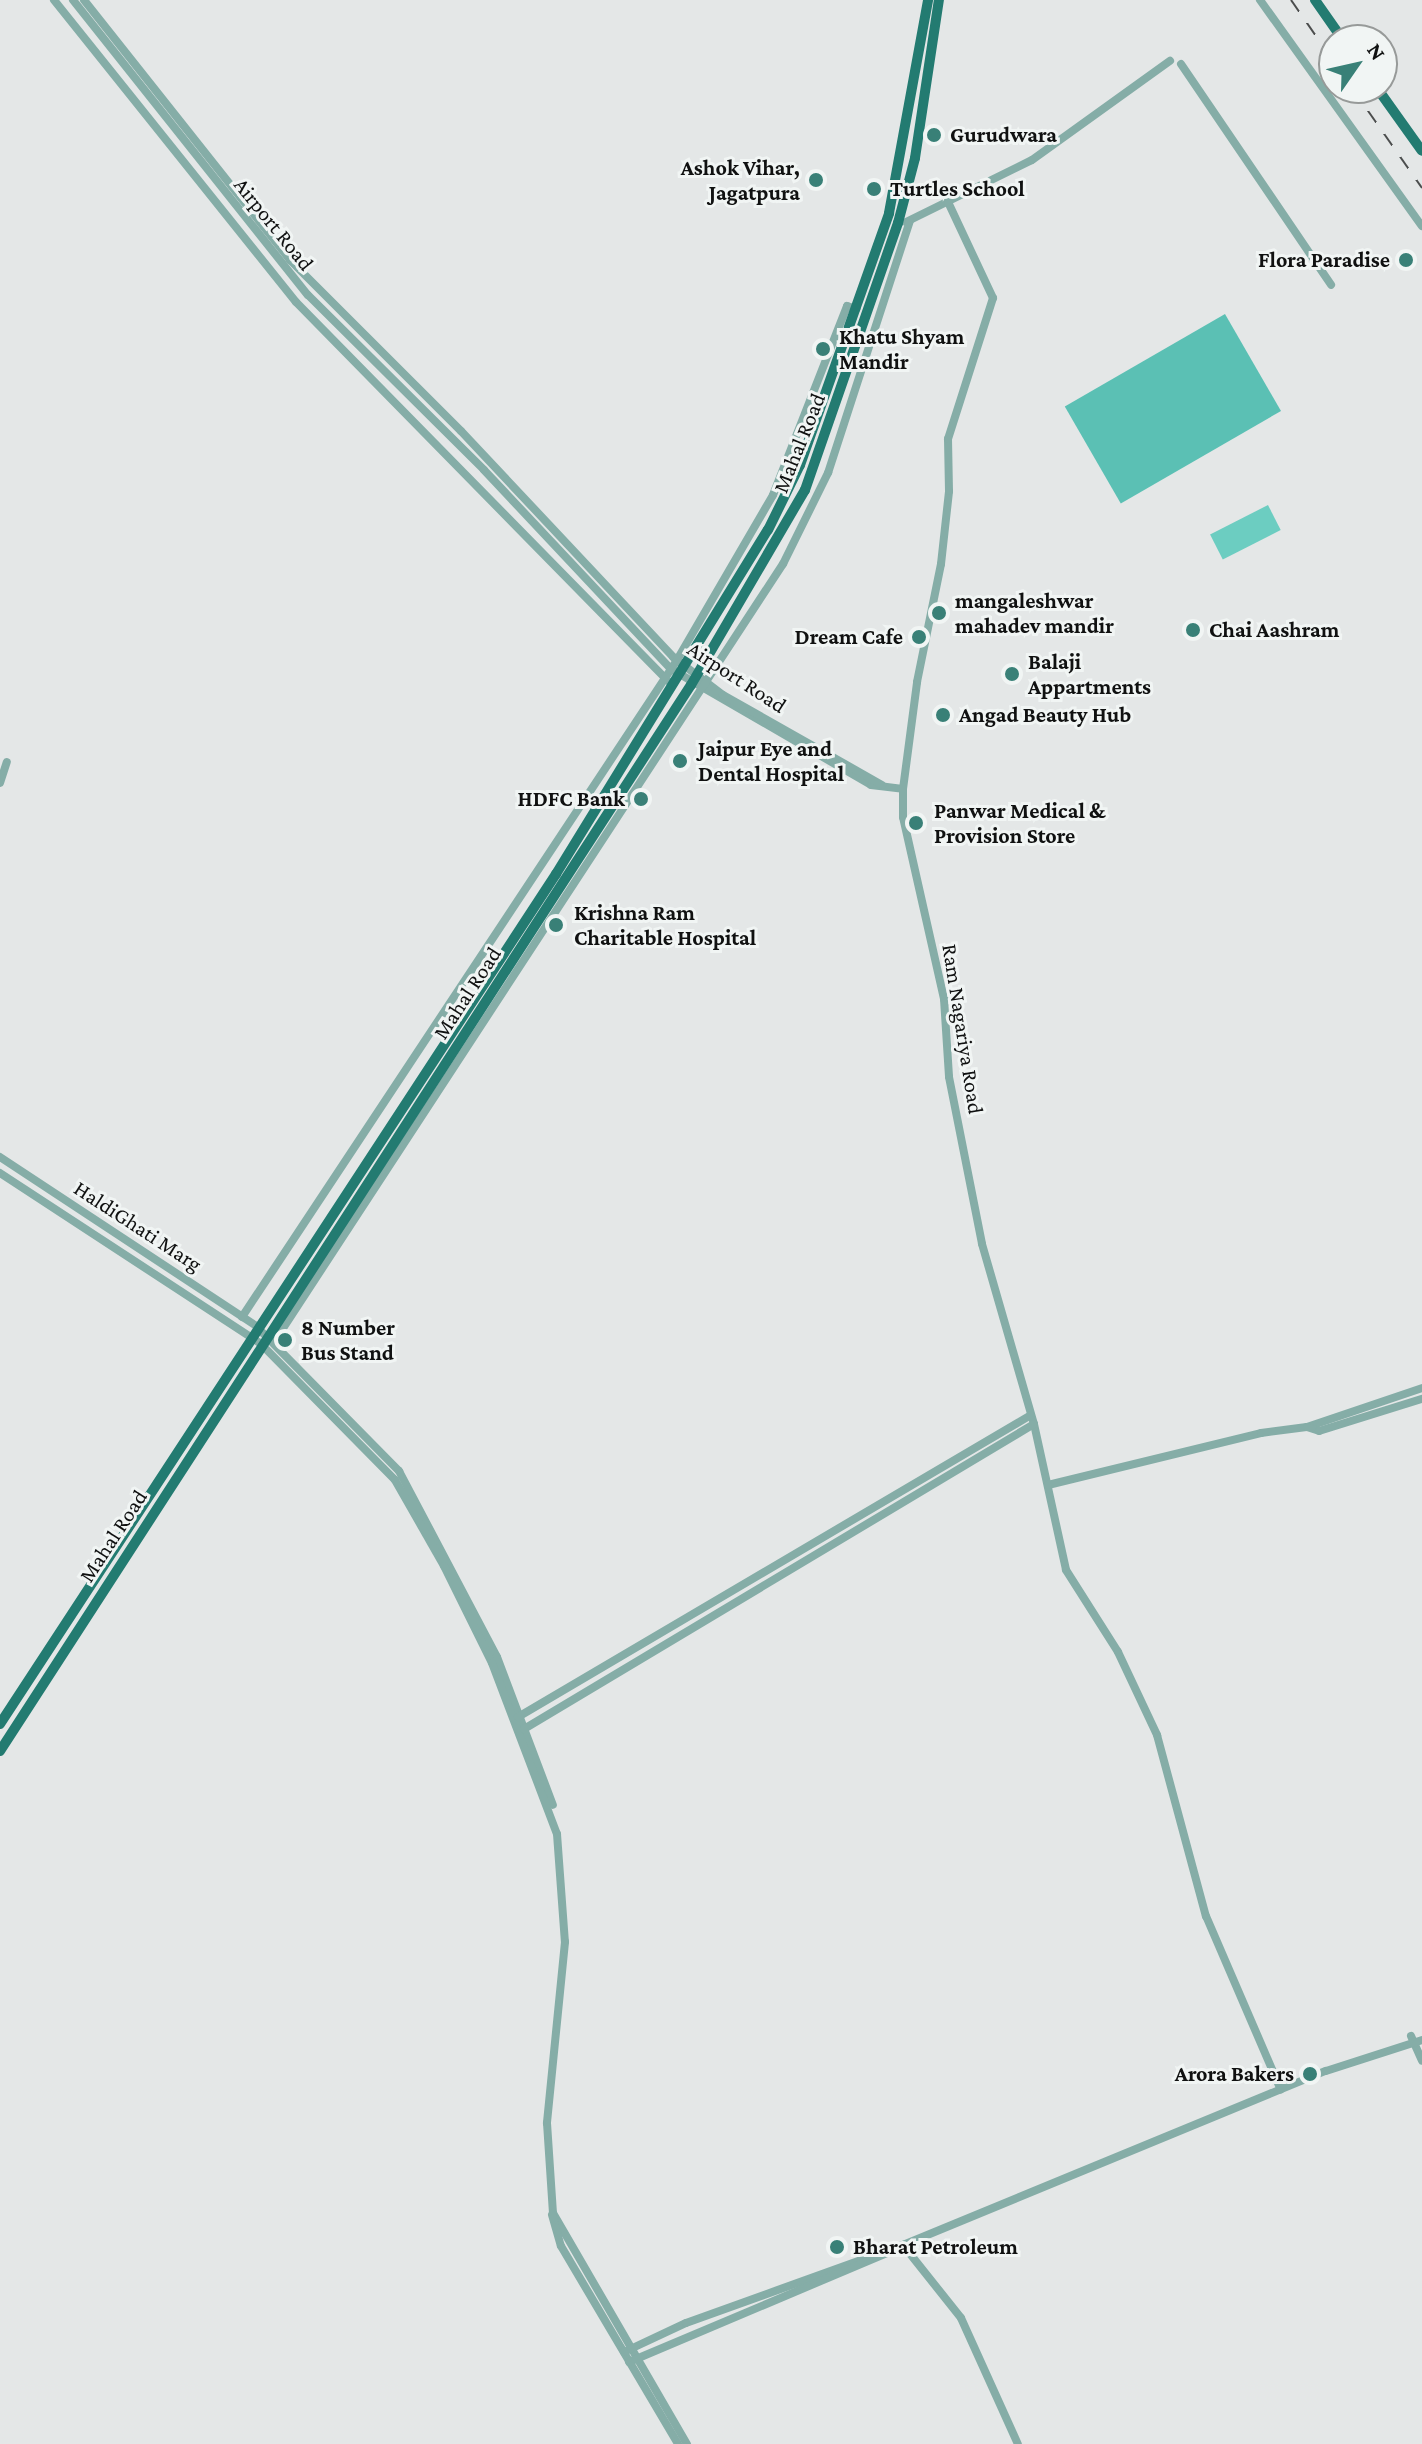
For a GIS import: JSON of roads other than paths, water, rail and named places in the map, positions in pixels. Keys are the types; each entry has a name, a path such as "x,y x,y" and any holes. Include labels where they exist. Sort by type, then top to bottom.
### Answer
{"main road":[{"name":"Mahal Road","path":"684,677 800,465 857,309 889,213 928,0"},
{"name":"Mahal Road","path":"0,1724 253,1330 556,874 805,490 904,222 939,0"},
{"path":"1315,0 1332,24"},
{"path":"1388,104 1422,151"},
{"name":"Mahal Road","path":"0,1751 699,686 684,677"}],"street":[{"path":"54,0 296,302 664,678 684,677"},
{"name":"Airport Road","path":"73,0 308,295 484,470 671,669 684,677"},
{"name":"Airport Road","path":"84,0 309,280 461,431 677,660 684,677"},
{"path":"1260,0 1422,226"},
{"path":"699,686 783,564 820,491 904,222 1032,160 1170,61"},
{"path":"1181,64 1316,255 1331,285"},
{"name":"Ram Nagariya Road","path":"947,200 993,298 948,439 949,491 941,564 917,682 903,789 903,817 944,999 949,1077 982,1244 1032,1420 1066,1570 1118,1652 1157,1735 1206,1916 1281,2090"},
{"path":"242,1317 677,660 773,495 847,306 857,309"},
{"path":"683,647 694,657"},
{"name":"Airport Road","path":"699,686 871,785 903,789"},
{"path":"0,768 7,762 0,783"},
{"path":"605,769 616,778"},
{"path":"544,863 556,874"},
{"path":"487,948 499,960"},
{"name":"HaldiGhati Marg","path":"0,1157 242,1317 253,1330"},
{"name":"HaldiGhati Marg","path":"0,1173 253,1330"},
{"path":"253,1330 267,1340 404,1480 524,1730 553,1817 565,1942 547,2123 554,2219 678,2444"},
{"path":"267,1340 395,1480 456,1589 518,1716"},
{"path":"1048,1485 1307,1427 1422,1388"},
{"path":"1307,1427 1319,1431 1422,1399"},
{"path":"518,1716 1032,1420"},
{"path":"524,1730 1032,1420"},
{"path":"560,1693 569,1703"},
{"path":"628,2351 686,2323 794,2287 903,2245 1281,2090 1413,2041 1422,2031"},
{"path":"1413,2041 1422,2061"},
{"path":"903,2245 961,2318 1018,2444"},
{"path":"633,2361 794,2287"},
{"path":"633,2361 687,2444"}],"railway":[{"path":"1291,0 1318,39"},
{"path":"1363,104 1422,188"}],"place":[{"name":"Gurudwara","path":"934,135"},
{"name":"Ashok Vihar, Jagatpura","path":"816,180"},
{"name":"Turtles School","path":"874,189"},
{"name":"Flora Paradise","path":"1406,260"},
{"name":"Khatu Shyam Mandir","path":"823,349"},
{"name":"mangaleshwar mahadev mandir","path":"939,613"},
{"name":"Chai Aashram","path":"1193,630"},
{"name":"Dream Cafe","path":"919,637"},
{"name":"Balaji Appartments","path":"1012,674"},
{"name":"Angad Beauty Hub","path":"943,715"},
{"name":"Jaipur Eye and Dental Hospital","path":"680,761"},
{"name":"HDFC Bank","path":"641,799"},
{"name":"Panwar Medical & Provision Store","path":"916,823"},
{"name":"Krishna Ram Charitable Hospital","path":"556,925"},
{"name":"8 Number Bus Stand","path":"285,1340"},
{"name":"Arora Bakers","path":"1310,2074"},
{"name":"Bharat Petroleum","path":"837,2247"}]}
